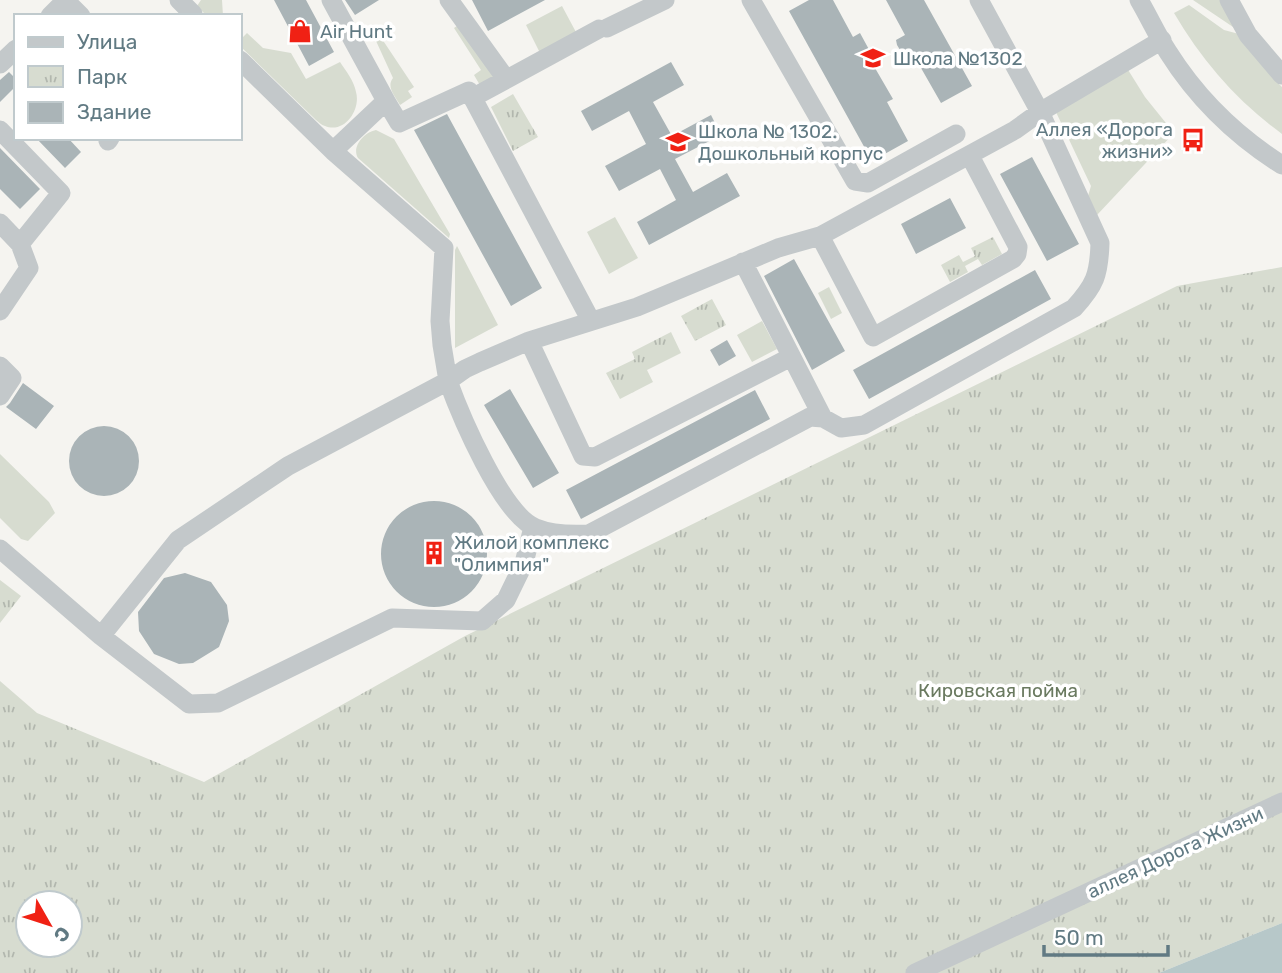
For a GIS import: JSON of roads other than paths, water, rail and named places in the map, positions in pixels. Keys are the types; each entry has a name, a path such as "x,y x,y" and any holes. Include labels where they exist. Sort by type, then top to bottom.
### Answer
{"street":[{"path":"52,14 66,0 79,14"},
{"path":"331,0 399,123 469,91 591,321"},
{"path":"449,0 506,79"},
{"path":"472,98 603,29 665,0"},
{"path":"751,0 855,181 868,183 956,134"},
{"path":"242,62 333,150 444,248 440,321 448,381 458,411 479,454 516,512 533,527 562,535 589,534 810,417 823,418 841,428 864,425 1074,308 1086,295 1095,281 1100,243 1040,112 979,0"},
{"path":"1139,0 1175,63 1216,113 1259,150 1282,165"},
{"path":"1229,0 1248,35 1282,75"},
{"path":"101,636 178,540 288,466 448,381 472,365 528,341 637,307 778,248 820,236 970,156 1161,40"},
{"path":"0,64 14,51"},
{"path":"333,150 386,101"},
{"path":"0,130 61,193 20,244"},
{"path":"820,236 873,337 1013,259 1017,254 1018,247 970,156"},
{"path":"0,223 20,244 29,268 0,311"},
{"path":"743,262 823,418"},
{"path":"528,341 583,456 595,457 791,357"},
{"path":"0,366 12,377 0,396"},
{"path":"0,550 101,636 189,705 218,703 392,618 482,621 506,600 524,563 533,527"},
{"name":"аллея Дорога Жизни","path":"915,973 1282,802"}],"place":[{"name":"Air Hunt","path":"300,31"},
{"name":"Школа №1302","path":"873,58"},
{"name":"Аллея «Дорога жизни»","path":"1193,140"},
{"name":"Школа № 1302. Дошкольный корпус","path":"678,142"},
{"name":"Жилой комплекс \"Олимпия\"","path":"434,553"}],"park label":[{"name":"Кировская пойма","path":"998,690"}]}
